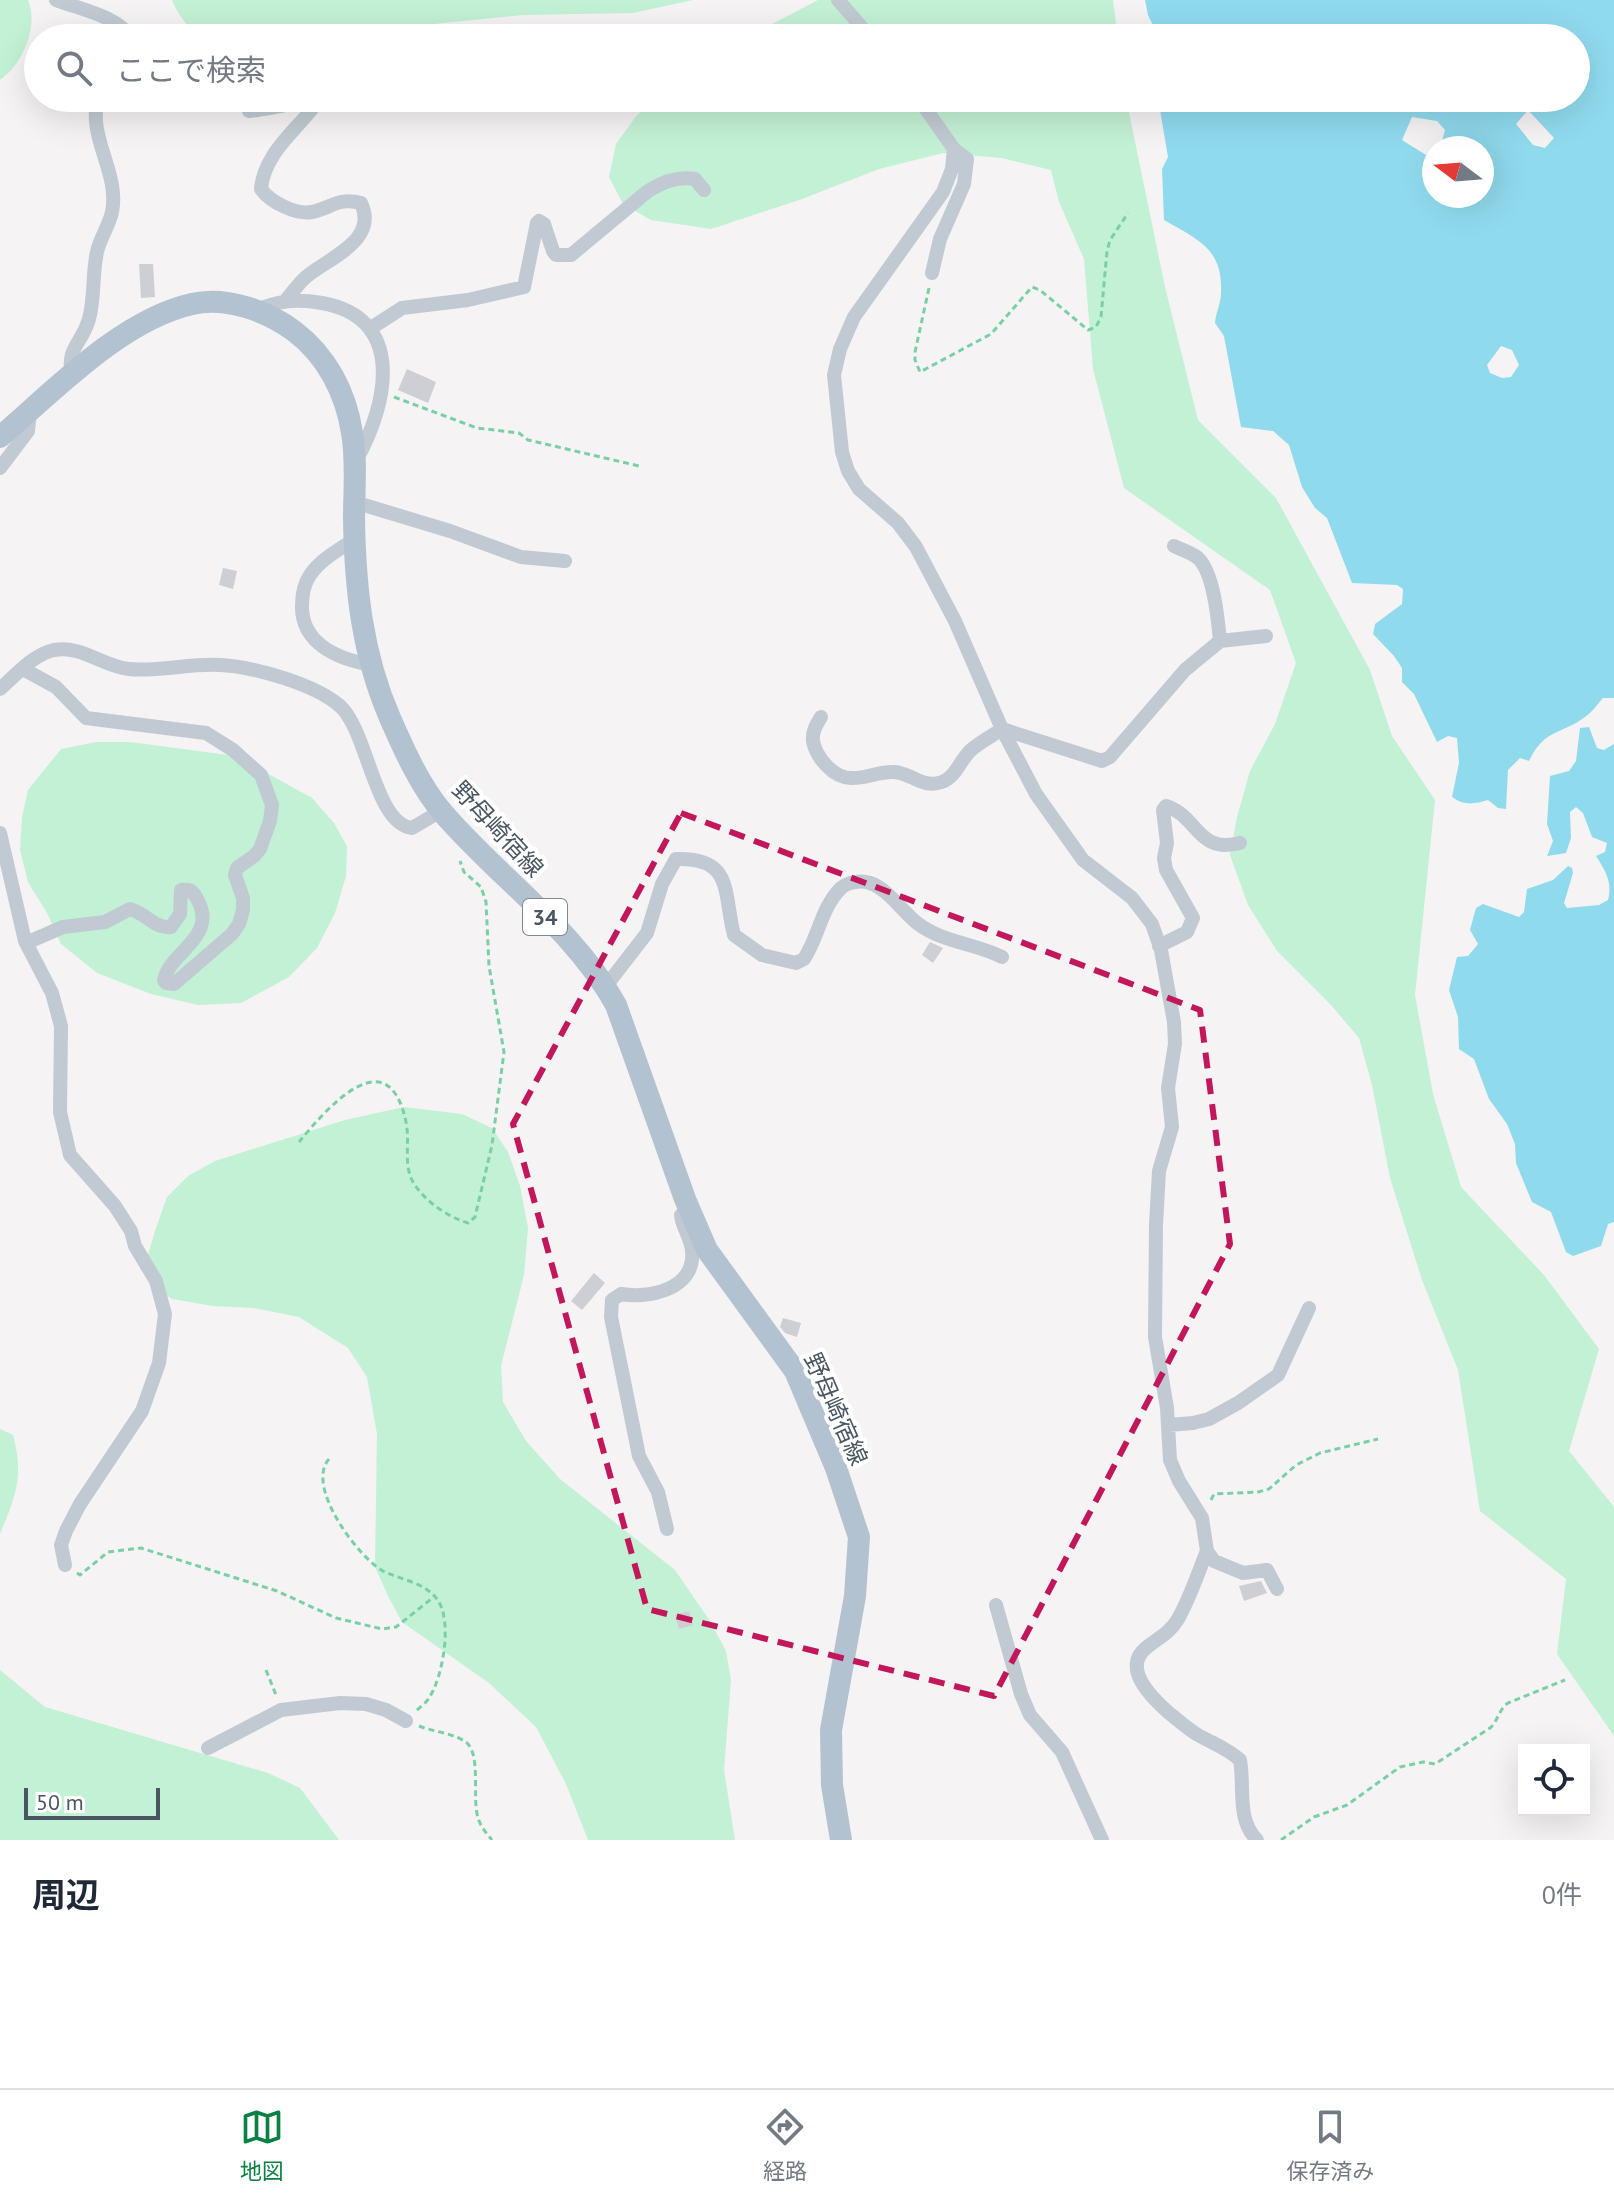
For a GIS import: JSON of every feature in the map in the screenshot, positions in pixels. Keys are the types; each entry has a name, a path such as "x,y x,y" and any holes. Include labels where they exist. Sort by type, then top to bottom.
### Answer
{"main road":[{"name":"野母崎宿線","path":"0,437 72,375 134,329 194,303 231,304 283,323 299,335 330,369 349,413 355,463 355,539 360,614 371,665 389,716 423,785 441,811 583,956 606,986 616,1005 688,1207 707,1250 795,1371 836,1468 859,1537 855,1596 831,1730 832,1785 841,1840"}],"street":[{"path":"56,0 116,24"},
{"path":"838,0 859,24"},
{"path":"72,375 69,359 90,317 98,247 113,211 109,167 96,126 97,112"},
{"path":"285,301 304,279 358,240 363,228 365,212 361,203 349,200 314,212 303,212 270,200 261,189 264,172 284,140 309,112"},
{"path":"928,112 954,149 967,159 968,172 940,239 932,273"},
{"path":"954,149 952,169 943,192 854,317 840,349 834,375 842,452 848,471 859,489 898,523 916,547 955,621 1002,729 1036,794 1083,860 1143,909 1159,946 1174,1022 1175,1044 1168,1088 1172,1127 1159,1171 1155,1238 1155,1337 1169,1425 1170,1460 1202,1518 1207,1551 1214,1561 1243,1573 1267,1570 1277,1589"},
{"path":"371,328 402,308 468,300 524,287 539,221 544,224 556,255 571,255 660,183 695,179 704,190"},
{"path":"255,311 273,302 285,301 335,305 355,314 371,328 379,342 381,392 370,436 355,463"},
{"path":"0,468 28,431 30,411"},
{"path":"354,502 450,531 521,557 565,561"},
{"path":"355,539 311,573 303,588 302,610 314,642 347,661 371,665"},
{"path":"1174,546 1197,557 1208,576 1220,641"},
{"path":"1002,729 1102,761 1110,757 1185,670 1220,641 1266,636"},
{"path":"0,689 36,657 69,648 111,665 131,669 222,665 294,682 339,705 349,717 386,807 399,825 412,828 441,811"},
{"path":"23,669 56,687 86,718 206,733 261,775 272,805 260,849 237,868 235,875 243,898 239,924 232,934 174,984 164,980 166,971 196,939 201,924 200,903 194,892 188,889 181,890 180,914 171,927 159,927 138,911 130,909 105,922 63,927 26,943"},
{"path":"821,717 814,728 813,739 825,764 838,775 849,779 894,772 927,785 947,780 973,748 1002,729"},
{"path":"1159,946 1187,932 1193,918 1166,870 1163,810 1166,806 1213,843 1223,847 1240,843"},
{"path":"0,833 26,943 52,993 61,1026 60,1112 70,1155 115,1206 131,1231 135,1246 156,1281 165,1314 159,1363 142,1411 86,1494 66,1531 61,1545 65,1565"},
{"path":"606,986 647,933 669,867 676,859 689,858 708,863 718,870 727,886 734,935 762,955 796,963 804,959 829,903 843,886 856,882 882,890 919,925 935,934 985,948 1002,957"},
{"path":"667,1529 658,1492 639,1456 611,1317 612,1300 621,1294 644,1297 658,1294 683,1277 692,1262 693,1253 690,1237 682,1226 681,1215 688,1207"},
{"path":"1169,1425 1209,1419 1278,1375 1309,1308"},
{"path":"1207,1551 1178,1620 1163,1637 1144,1649 1138,1659 1137,1673 1144,1688 1168,1712 1198,1735 1228,1749 1240,1760 1243,1817 1247,1831 1257,1840"},
{"path":"996,1605 1030,1715 1062,1752 1102,1840"},
{"path":"208,1748 281,1710 340,1703 366,1704 406,1721"}],"path":[{"path":"932,273 917,336 915,360 920,372 991,334 1032,287 1040,290 1088,330 1096,327 1101,317 1110,240 1128,213"},
{"path":"381,392 477,428 519,433 528,440 639,466"},
{"path":"299,1142 325,1110 349,1090 367,1081 382,1083 396,1094 405,1119 409,1140 407,1167 412,1182 428,1199 459,1220 468,1223 475,1217 492,1145 504,1052 489,966 486,902 481,887 464,872 458,856 461,833"},
{"path":"1202,1518 1214,1494 1269,1489 1296,1465 1320,1453 1378,1439"},
{"path":"329,1459 322,1466 322,1480 331,1511 358,1547 381,1570 425,1588 444,1609 442,1667 428,1699 406,1721 432,1732 458,1737 470,1746 475,1757 474,1788 479,1821 492,1840"},
{"path":"65,1565 80,1575 108,1552 141,1548 277,1591 336,1618 382,1629 396,1627 435,1596"},
{"path":"266,1670 281,1710"},
{"path":"1281,1840 1314,1817 1347,1805 1400,1767 1423,1762 1435,1764 1490,1728 1498,1721 1503,1707 1508,1703 1565,1680"}],"highlighted area":[{"path":"681,813 1200,1010 1230,1244 994,1696 647,1609 513,1124"}],"green space":[{"path":"0,0 28,0 32,21 32,24 24,24 24,51 0,80"},
{"path":"172,0 693,0 633,13 522,15 434,24 187,24"},
{"path":"818,0 1113,0 1116,24 772,24"},
{"path":"641,112 1129,112 1165,287 1198,420 1276,498 1370,670 1392,736 1435,800 1415,995 1433,1094 1461,1187 1544,1275 1599,1349 1569,1451 1614,1507 1614,1736 1557,1654 1566,1579 1480,1511 1458,1370 1422,1280 1390,1178 1372,1085 1359,1038 1277,951 1248,905 1230,855 1250,771 1275,724 1296,663 1270,590 1124,488 1093,369 1084,259 1059,202 1051,170 1002,158 943,153 879,169 711,229 651,220 623,204 609,177 616,144"},
{"path":"96,742 130,742 236,756 312,798 334,823 347,846 346,876 335,913 317,948 289,977 241,1003 198,1005 151,994 97,973 61,944 28,882 20,850 22,817 28,790 61,749"},
{"path":"404,1107 462,1114 492,1128 508,1152 520,1186 528,1228 524,1275 501,1366 503,1402 526,1441 560,1479 675,1570 710,1621 726,1651 731,1680 724,1770 735,1840 588,1840 566,1784 536,1727 489,1683 402,1622 389,1598 375,1567 377,1434 367,1377 348,1348 299,1317 254,1308 213,1306 172,1299 151,1285 146,1261 155,1231 167,1197 188,1176 215,1161 345,1120"},
{"path":"0,1429 13,1435 18,1474 14,1497 0,1534"},
{"path":"0,1670 45,1707 268,1773 300,1788 339,1840 0,1840"}],"water":[{"path":"1145,0 1614,0 1614,698 1603,698 1585,717 1547,737 1529,761 1520,758 1508,770 1506,809 1498,808 1488,800 1470,803 1452,797 1459,763 1457,738 1448,736 1437,742 1414,694 1402,682 1402,668 1373,634 1375,624 1402,604 1403,589 1397,585 1352,583 1327,518 1315,508 1302,487 1289,445 1273,431 1241,427 1224,336 1215,323 1221,293 1218,265 1198,240 1164,220 1162,169 1168,157 1160,112 1526,112 1516,124 1533,145 1545,148 1554,138 1530,112 1590,112 1590,24 1152,24","holes":["1501,346 1512,350 1519,365 1511,377 1502,378 1490,373 1487,365"]},
{"path":"1589,727 1597,748 1604,750 1614,744 1614,1222 1608,1224 1601,1246 1573,1256 1566,1252 1551,1212 1532,1202 1516,1163 1515,1144 1507,1124 1489,1099 1474,1059 1459,1049 1458,1017 1449,990 1457,957 1468,956 1478,944 1470,930 1476,908 1483,904 1519,917 1524,912 1527,889 1553,880 1568,866 1573,873 1564,903 1567,908 1599,905 1608,900 1609,882 1596,856 1605,852 1607,843 1592,837 1583,813 1576,807 1570,812 1571,838 1566,853 1547,856 1553,841 1547,824 1550,776 1569,771 1576,761 1580,728"}],"building":[{"path":"139,264 153,264 155,297 141,298"},
{"path":"407,369 436,382 428,403 398,390"},
{"path":"223,568 237,571 233,589 219,585"},
{"path":"930,942 943,948 933,963 922,955"},
{"path":"594,1273 605,1283 582,1310 571,1301"},
{"path":"783,1318 801,1323 797,1337 785,1333 780,1327"},
{"path":"1261,1581 1267,1593 1244,1601 1239,1586"},
{"path":"689,1611 693,1625 679,1629 675,1615"}]}
